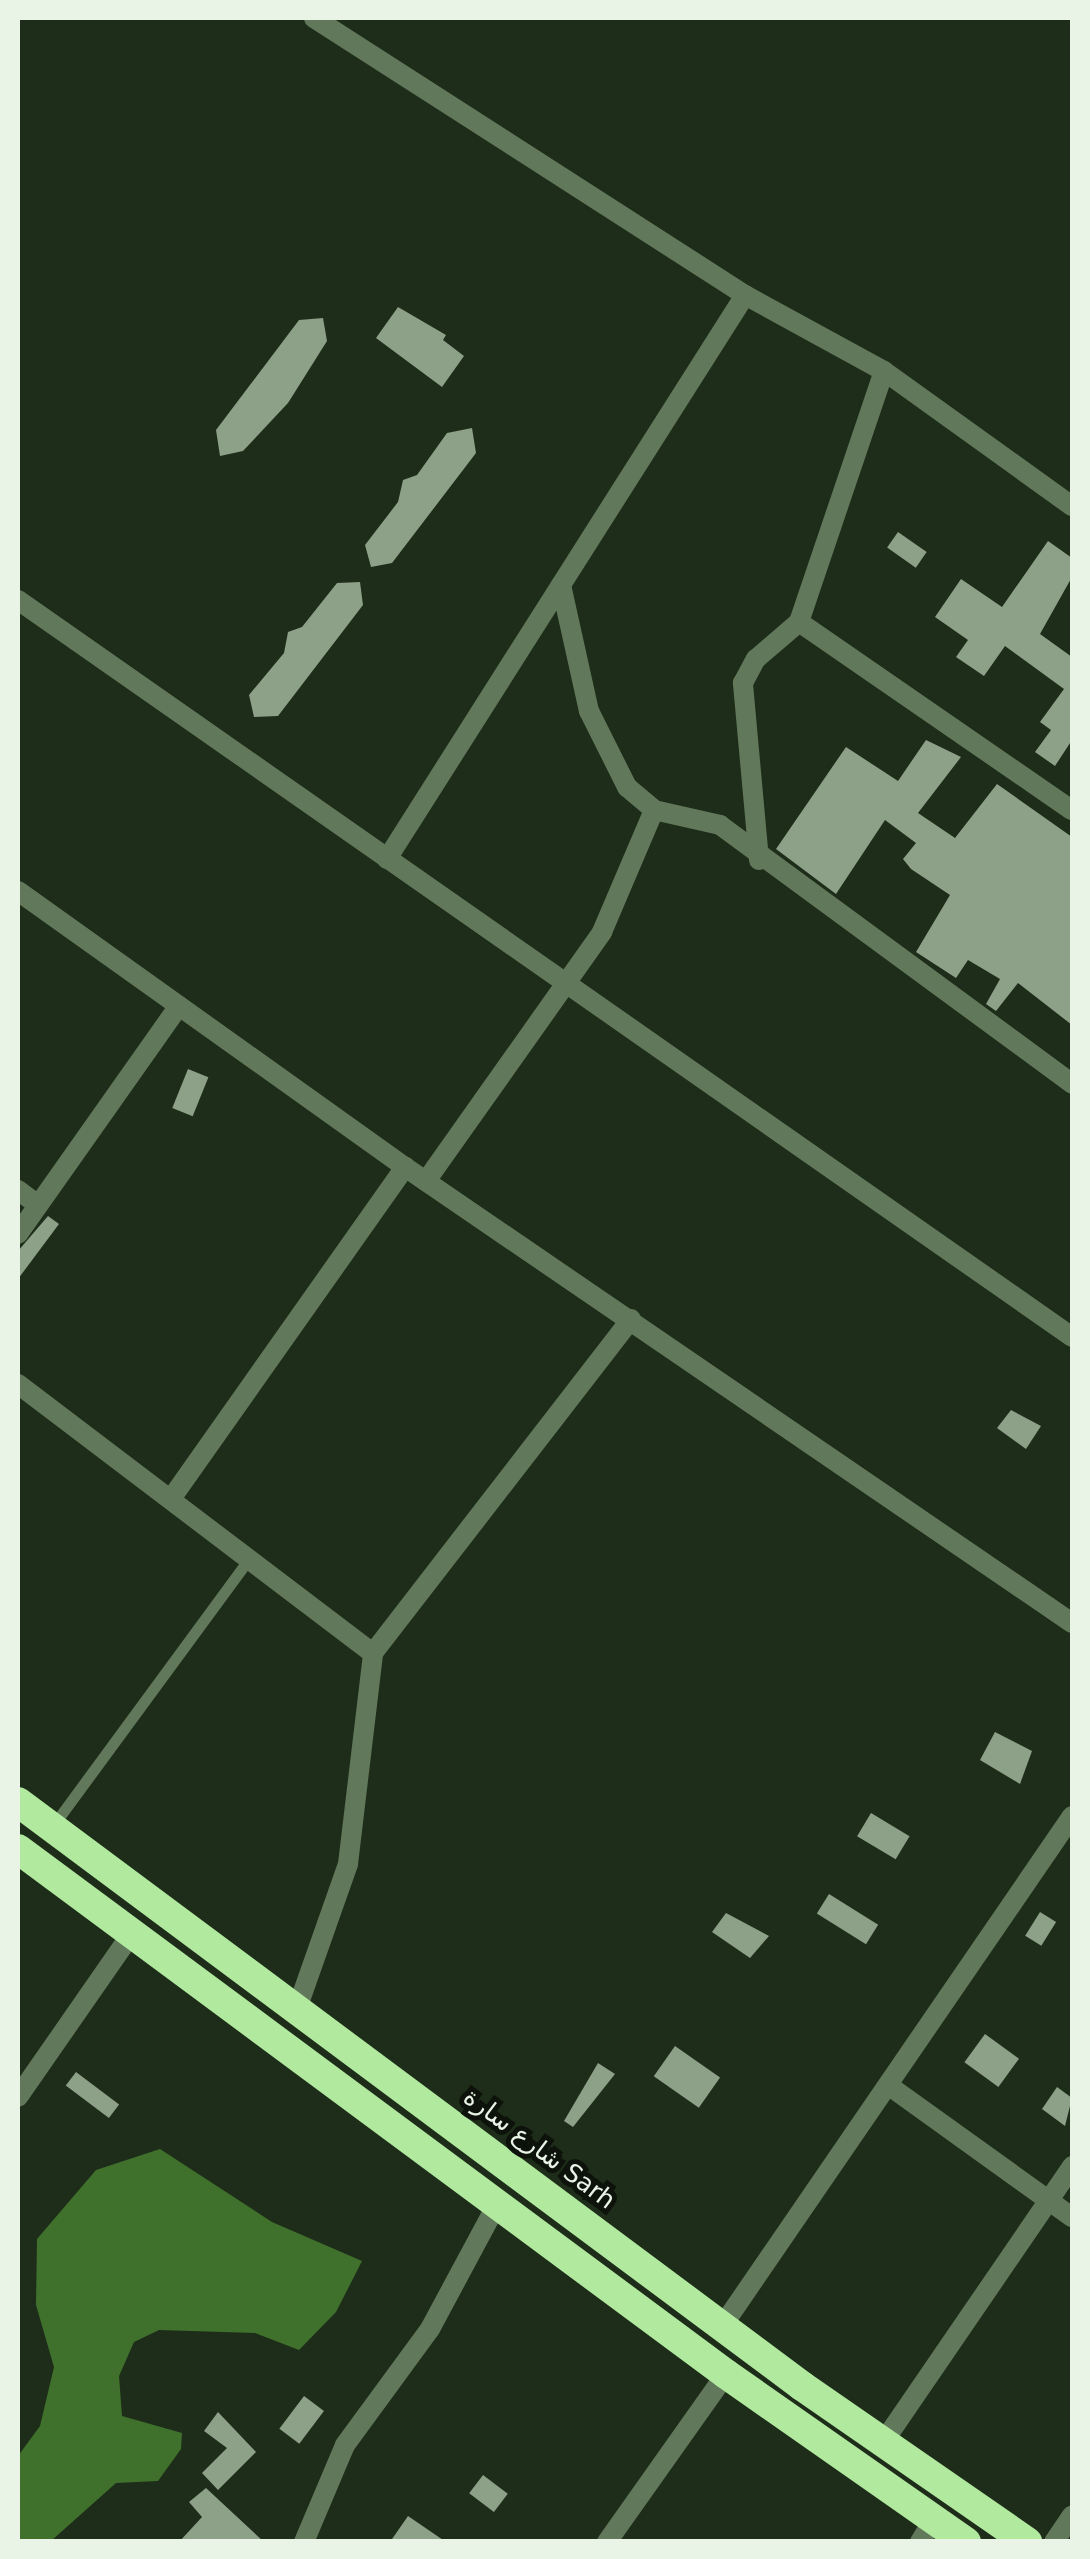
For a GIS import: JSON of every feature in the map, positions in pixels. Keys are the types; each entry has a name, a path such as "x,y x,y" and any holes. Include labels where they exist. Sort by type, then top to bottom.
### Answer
{"highway":[{"name":"شارع سارة Sarh","path":"18,1802 298,2006 882,2444 1027,2542"},
{"path":"18,1849 726,2374 927,2531 966,2542"}],"street":[{"path":"314,18 745,295 884,370 1072,506"},
{"path":"387,860 745,295"},
{"path":"759,860 743,683 756,659 799,622 884,370"},
{"path":"561,585 604,754 654,810 720,825 759,860 1072,1084"},
{"path":"18,600 1072,1337"},
{"path":"799,622 1072,810"},
{"path":"426,1181 619,900 654,810"},
{"path":"18,891 405,1167 1072,1623"},
{"path":"18,1234 179,1006"},
{"path":"173,1496 405,1167"},
{"path":"18,1190 38,1205"},
{"path":"298,2006 348,1864 373,1653 631,1319"},
{"path":"18,1384 173,1496 373,1653"},
{"path":"723,2325 1072,1816"},
{"path":"18,2097 132,1933"},
{"path":"888,2084 1072,2217"},
{"path":"882,2444 1072,2166"},
{"path":"304,2542 344,2444 430,2330 497,2204"},
{"path":"606,2542 726,2374"},
{"path":"1054,2542 1072,2516"}],"lane":[{"path":"52,1827 250,1556"}],"shaded area":[{"path":"160,2149 272,2222 362,2261 336,2312 299,2350 255,2333 159,2330 134,2342 119,2376 122,2416 182,2433 181,2449 158,2481 116,2483 51,2541 18,2541 18,2456 40,2426 54,2367 36,2305 37,2239 96,2170"}],"building":[{"path":"398,307 446,335 443,340 464,356 442,387 376,338"},
{"path":"323,318 327,341 288,403 243,451 220,456 216,430 299,320"},
{"path":"472,428 476,453 392,563 371,567 365,545 398,502 403,480 417,475 447,433"},
{"path":"898,532 927,552 916,568 887,548"},
{"path":"1048,541 1072,558 1072,577 1040,634 1072,657 1072,740 1055,766 1035,752 1051,730 1040,722 1064,689 1005,646 984,676 956,657 968,640 935,617 961,579 1002,607"},
{"path":"360,582 363,605 278,716 254,717 249,695 284,653 288,632 302,627 337,583"},
{"path":"926,740 961,757 918,813 955,838 997,784 1072,837 1072,1025 1018,983 996,1011 986,1004 1000,979 968,960 956,978 916,952 950,895 911,869 903,859 916,843 885,820 836,894 776,849 846,747 898,781"},
{"path":"188,1069 208,1077 193,1116 172,1108"},
{"path":"48,1216 59,1224 18,1279 18,1251"},
{"path":"1011,1410 1041,1426 1026,1449 997,1428"},
{"path":"995,1732 1032,1751 1020,1784 980,1760"},
{"path":"871,1813 910,1836 896,1859 857,1836"},
{"path":"829,1894 878,1925 866,1944 817,1914"},
{"path":"1040,1912 1056,1922 1041,1946 1025,1936"},
{"path":"726,1913 769,1936 750,1958 712,1932"},
{"path":"985,2034 1019,2059 998,2087 964,2062"},
{"path":"675,2046 720,2078 699,2108 654,2076"},
{"path":"598,2063 615,2074 573,2127 564,2121"},
{"path":"76,2072 119,2104 109,2118 66,2086"},
{"path":"1057,2087 1072,2098 1065,2126 1042,2109"},
{"path":"304,2396 324,2411 299,2444 279,2429"},
{"path":"218,2412 256,2452 218,2490 202,2473 227,2448 204,2431"},
{"path":"483,2475 508,2494 494,2512 469,2493"},
{"path":"206,2488 264,2542 179,2542 202,2517 189,2502"},
{"path":"408,2516 446,2542 390,2542"}]}
